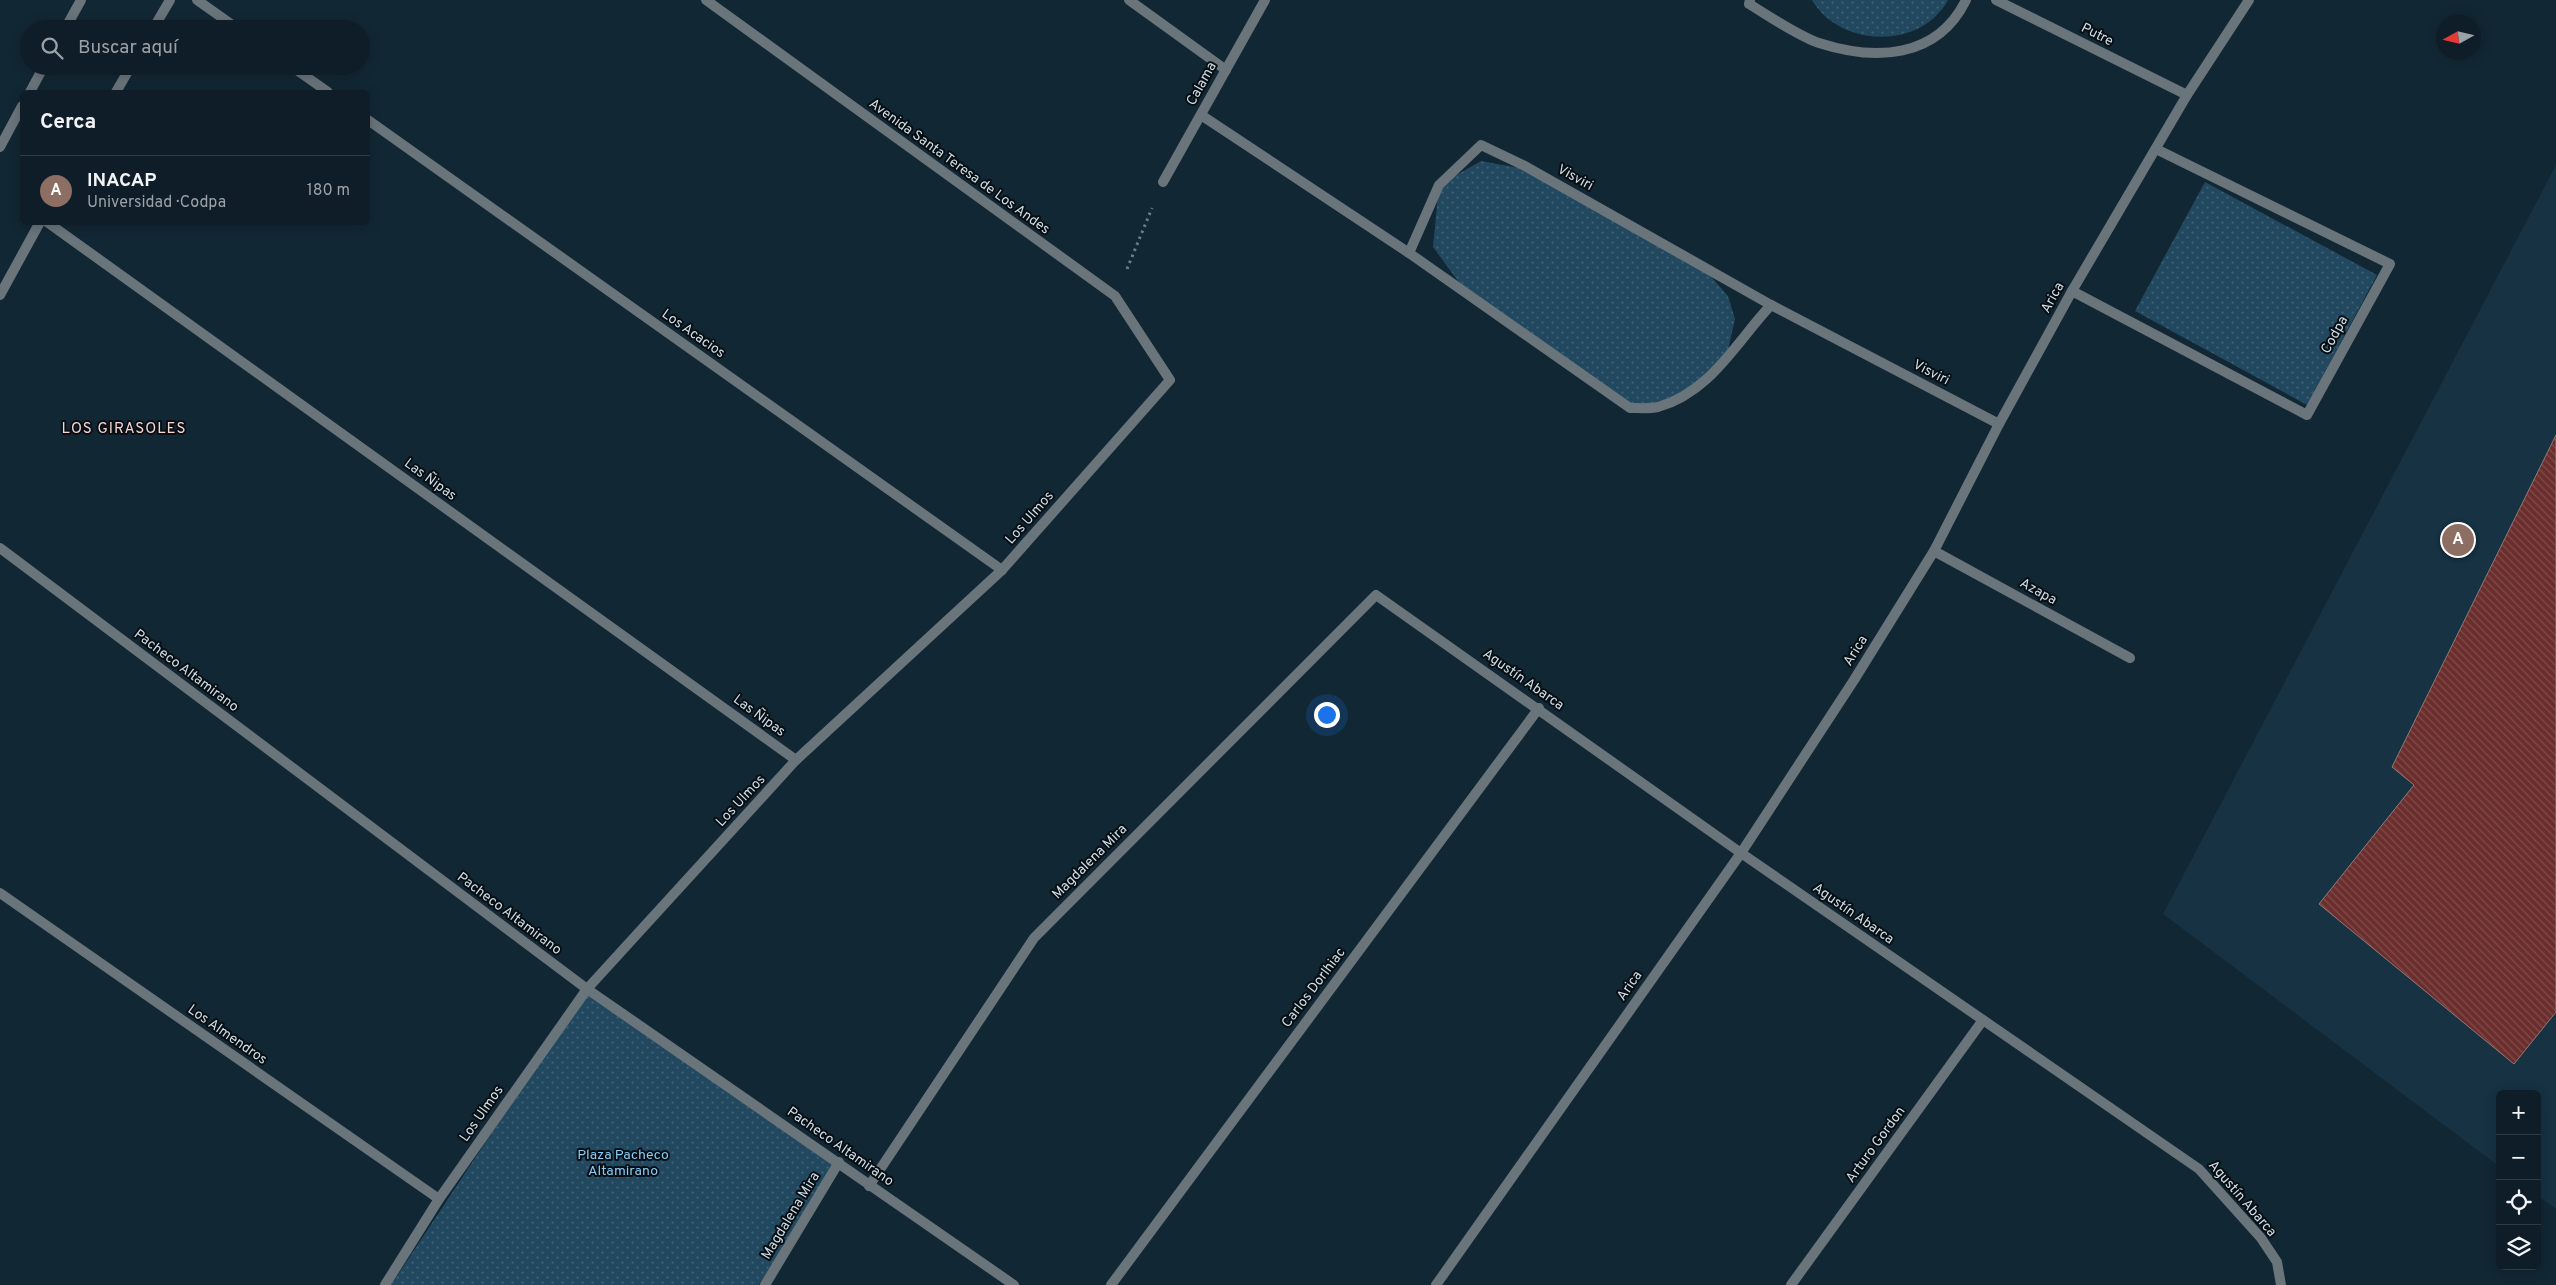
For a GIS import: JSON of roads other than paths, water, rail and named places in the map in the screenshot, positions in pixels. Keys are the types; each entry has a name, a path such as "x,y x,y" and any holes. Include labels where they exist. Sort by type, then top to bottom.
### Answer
{"street":[{"path":"70,20 81,0"},
{"path":"158,20 170,0"},
{"path":"197,0 225,20"},
{"name":"Avenida Santa Teresa de Los Andes","path":"706,0 1115,296 1170,380"},
{"path":"1129,0 1226,70"},
{"name":"Calama","path":"1164,182 1265,0"},
{"path":"1746,1 1818,43 1866,53 1893,54 1919,46 1942,32 1960,12 1966,0"},
{"name":"Putre","path":"1996,0 2186,95"},
{"name":"Arica","path":"1436,1285 1741,853 1934,551 1999,424 2072,291 2186,95 2249,0"},
{"path":"31,90 39,75"},
{"path":"117,90 126,75"},
{"path":"304,75 325,90"},
{"path":"0,147 20,110"},
{"path":"1201,115 1409,253 1630,408 1656,407 1688,394 1714,373 1749,328 1771,305"},
{"name":"Los Acacios","path":"370,121 1002,570"},
{"name":"Visviri","path":"1409,253 1439,185 1481,145 1525,166 1771,305 1999,424"},
{"name":"Codpa","path":"2072,291 2307,415 2390,264 2156,149"},
{"path":"0,294 38,225"},
{"name":"Las Ñipas","path":"51,225 796,760"},
{"name":"Los Ulmos","path":"385,1285 439,1200 586,989 796,760 1002,570 1170,380"},
{"name":"Pacheco Altamirano","path":"0,548 586,989 839,1162 869,1186 1014,1285"},
{"name":"Azapa","path":"1934,551 2130,658"},
{"name":"Agustín Abarca","path":"1376,595 1539,708 1741,853 2199,1169 2261,1238 2277,1262 2281,1285"},
{"name":"Magdalena Mira","path":"869,1186 1034,938 1376,595"},
{"name":"Carlos Dorlhiac","path":"1111,1285 1539,708"},
{"name":"Los Almendros","path":"0,893 439,1200"},
{"name":"Arturo Gordon","path":"1792,1285 1982,1020"},
{"name":"Magdalena Mira","path":"766,1285 839,1162"}],"place":[{"name":"INACAP","path":"2458,540"}],"district":[{"name":"LOS GIRASOLES","path":"124,429"}],"park label":[{"name":"Plaza Pacheco Altamirano","path":"623,1164"}]}
